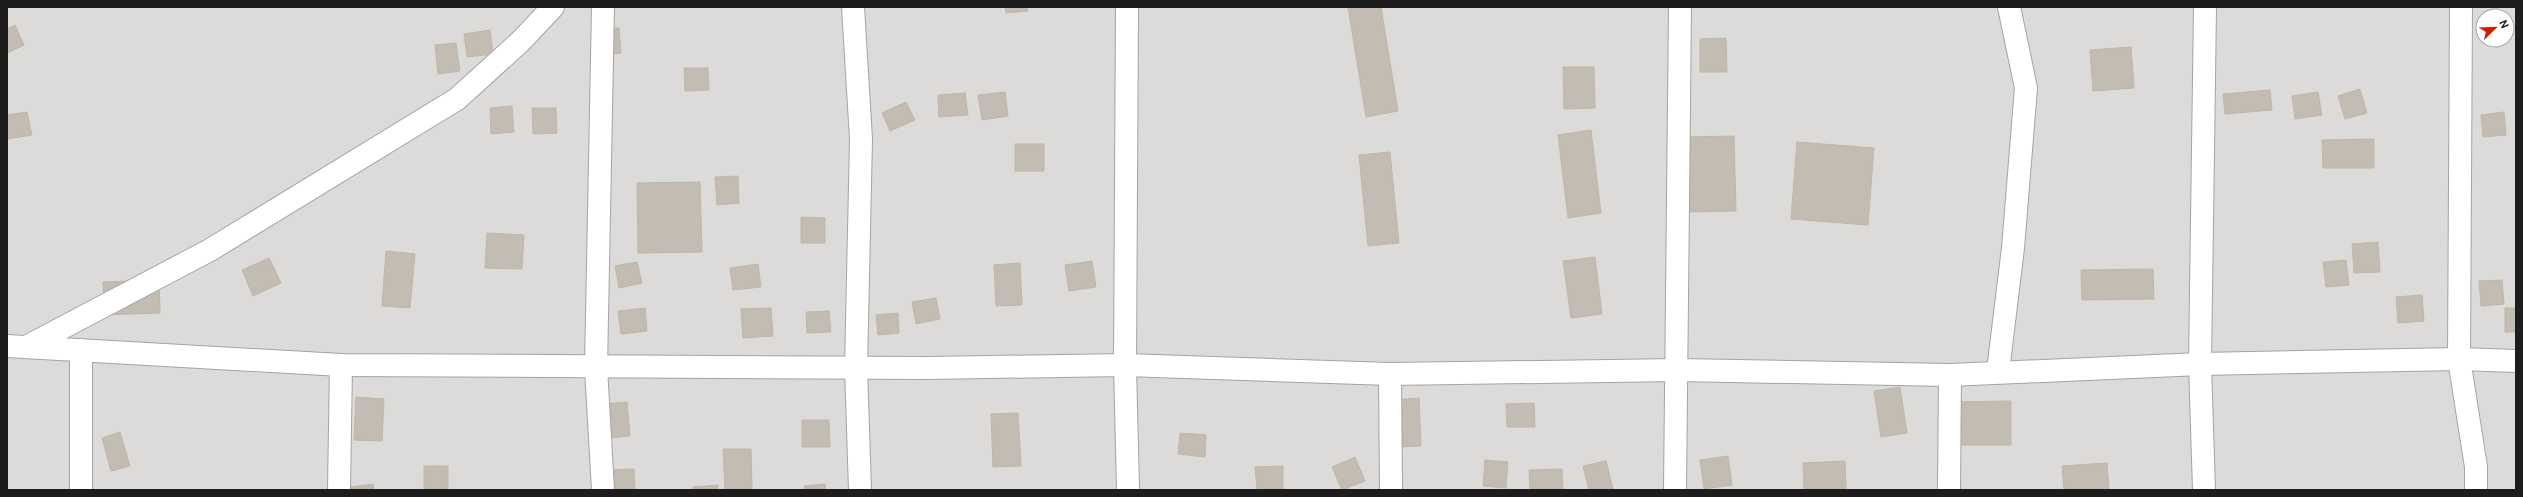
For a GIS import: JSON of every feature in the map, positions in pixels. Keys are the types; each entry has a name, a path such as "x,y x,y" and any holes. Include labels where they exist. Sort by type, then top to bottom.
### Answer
{"street":[{"path":"16,346 210,250 457,99 520,42 553,7"},
{"path":"603,7 596,368 603,490"},
{"path":"853,7 861,139 856,368 860,490"},
{"path":"1127,7 1125,365 1128,490"},
{"path":"1675,490 1678,370 1680,7"},
{"path":"1998,371 2013,248 2026,88 2009,7"},
{"path":"2204,490 2200,364 2205,7"},
{"path":"2461,7 2459,359 2476,466 2476,490"},
{"path":"16,346 341,365 596,368 856,368 1125,365 1390,374 1678,370 1950,375 1998,371 2200,364 2459,359 2516,361"},
{"path":"81,350 81,490"},
{"path":"339,490 341,365"},
{"path":"1390,374 1391,490"},
{"path":"1949,490 1950,375"}],"shaded area":[{"path":"7,7 2516,7 2516,490 7,490"}],"building":[{"path":"1005,7 1027,7 1028,11 1006,13"},
{"path":"1348,7 1381,7 1398,111 1366,117"},
{"path":"15,25 24,45 7,53 7,29"},
{"path":"619,28 621,53 596,55 594,29"},
{"path":"490,30 493,54 467,57 464,34"},
{"path":"1726,38 1727,72 1700,72 1700,39"},
{"path":"456,43 460,71 438,74 435,45"},
{"path":"2131,47 2134,88 2093,91 2090,50"},
{"path":"1563,67 1594,67 1595,108 1564,109"},
{"path":"684,68 708,68 709,90 685,91"},
{"path":"2360,89 2367,113 2345,119 2338,96"},
{"path":"2270,90 2272,110 2225,114 2223,94"},
{"path":"1005,92 1008,116 982,120 978,95"},
{"path":"2318,92 2322,115 2295,119 2292,96"},
{"path":"965,93 968,115 939,117 938,95"},
{"path":"906,102 915,120 890,131 882,113"},
{"path":"512,106 514,132 491,134 490,108"},
{"path":"532,108 556,108 557,133 533,134"},
{"path":"27,112 32,135 7,139 7,115"},
{"path":"2504,112 2506,135 2483,137 2481,115"},
{"path":"1591,130 1601,213 1568,218 1558,135"},
{"path":"1734,136 1736,211 1687,212 1686,137"},
{"path":"2374,139 2374,168 2323,168 2322,140"},
{"path":"1797,142 1874,148 1868,225 1791,219"},
{"path":"1015,144 1044,144 1044,171 1015,171"},
{"path":"1390,152 1399,243 1368,246 1359,155"},
{"path":"738,176 739,203 717,205 715,177"},
{"path":"700,182 702,252 638,253 637,183"},
{"path":"801,217 825,218 825,243 801,243"},
{"path":"487,233 524,235 522,269 485,268"},
{"path":"2378,242 2380,272 2354,273 2352,244"},
{"path":"386,251 415,254 410,308 382,306"},
{"path":"1595,257 1602,314 1571,318 1563,261"},
{"path":"269,258 281,283 253,296 242,270"},
{"path":"2346,260 2349,285 2326,287 2323,262"},
{"path":"1092,261 1096,287 1069,291 1065,265"},
{"path":"637,262 642,283 619,288 615,266"},
{"path":"1020,263 1022,305 996,306 994,265"},
{"path":"758,264 761,287 733,290 730,268"},
{"path":"2153,269 2154,299 2082,300 2081,270"},
{"path":"159,280 160,313 104,315 103,282"},
{"path":"2502,280 2504,304 2481,306 2479,281"},
{"path":"2422,295 2424,321 2398,323 2396,297"},
{"path":"936,298 940,319 916,324 912,302"},
{"path":"645,308 647,331 621,334 618,311"},
{"path":"771,308 773,336 743,338 741,309"},
{"path":"2505,308 2516,308 2516,332 2505,332"},
{"path":"829,311 831,332 807,333 806,312"},
{"path":"898,313 899,333 878,335 876,315"},
{"path":"1900,387 1907,433 1881,437 1874,391"},
{"path":"356,397 384,399 382,441 354,440"},
{"path":"1419,398 1421,446 1398,447 1396,400"},
{"path":"2011,401 2011,445 1955,445 1954,402"},
{"path":"627,402 630,436 608,438 605,404"},
{"path":"1534,403 1535,427 1507,427 1506,404"},
{"path":"1018,413 1021,466 993,467 991,414"},
{"path":"802,420 829,420 830,447 802,447"},
{"path":"120,432 130,466 111,471 102,438"},
{"path":"1180,433 1206,435 1205,457 1178,454"},
{"path":"723,449 751,449 752,490 725,490"},
{"path":"1728,456 1732,485 1704,489 1700,460"},
{"path":"1355,457 1365,481 1342,490 1332,467"},
{"path":"1485,460 1508,462 1506,488 1483,486"},
{"path":"1606,461 1613,489 1589,490 1583,466"},
{"path":"1845,461 1846,490 1804,490 1803,463"},
{"path":"2107,463 2109,490 2064,490 2062,466"},
{"path":"424,466 448,466 448,490 424,490"},
{"path":"1283,466 1283,489 1257,490 1255,467"},
{"path":"634,469 635,490 609,490 609,470"},
{"path":"1562,469 1563,490 1530,490 1529,470"},
{"path":"373,484 374,490 352,490 351,487"},
{"path":"825,484 826,490 805,490 804,486"},
{"path":"718,485 718,490 693,490 693,487"}]}
